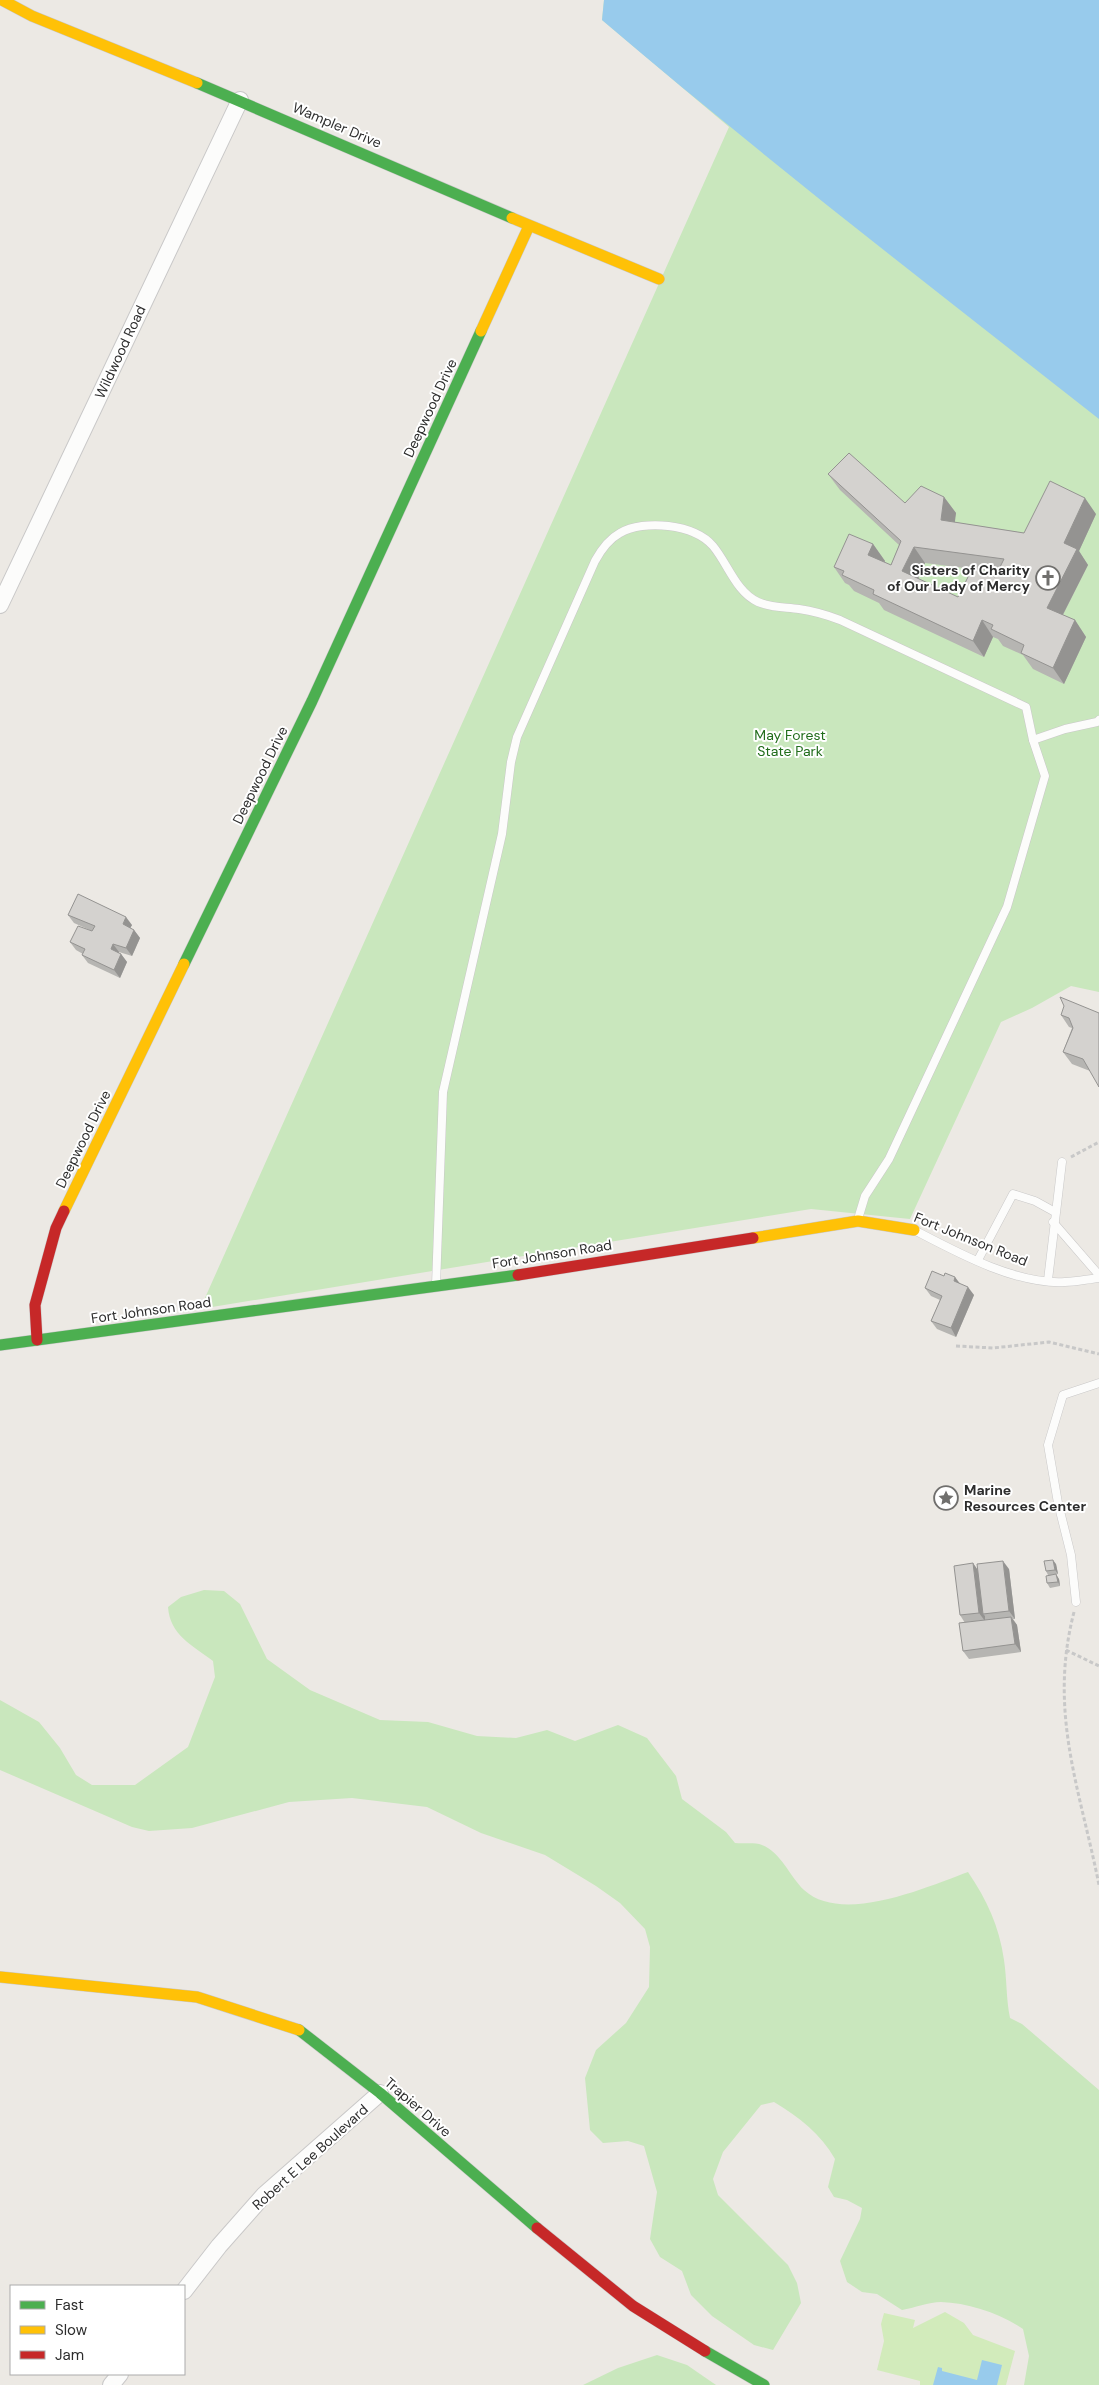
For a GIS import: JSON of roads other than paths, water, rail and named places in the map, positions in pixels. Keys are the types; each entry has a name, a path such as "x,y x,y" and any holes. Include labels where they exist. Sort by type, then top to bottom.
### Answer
{"street":[{"name":"Wampler Drive","path":"2,0 32,16 240,100 529,226 659,279"},
{"name":"Wildwood Road","path":"0,605 240,100"},
{"name":"Deepwood Drive","path":"37,1340 35,1305 56,1228 312,701 529,226"},
{"name":"Fort Johnson Road","path":"0,1345 436,1286 858,1221 914,1230"},
{"name":"Trapier Drive","path":"0,1977 197,1997 300,2030 380,2093 527,2220 633,2306 704,2351 764,2385"},
{"name":"Robert E Lee Boulevard","path":"185,2290 219,2246 264,2195 380,2093"},
{"path":"111,2385 119,2375"}],"lane":[{"path":"436,1286 443,1092 502,834 510,762 528,710 586,579 601,550 611,539 630,528 642,526 656,525 697,534 712,545 746,594 758,602 779,608 816,612 840,620 1026,707 1033,740 1045,776 1007,908 889,1159 865,1196 858,1221"},
{"path":"1033,740 1065,728 1099,720"},
{"path":"1048,1280 1054,1212 1062,1162"},
{"path":"978,1260 1013,1194 1035,1201 1054,1212"},
{"path":"1054,1222 1099,1276"},
{"name":"Fort Johnson Road","path":"914,1230 978,1260 1027,1278 1063,1282 1099,1276"},
{"path":"1076,1602 1072,1555 1058,1503 1048,1445 1064,1395 1099,1383"}],"water":[{"path":"604,0 1099,0 1099,419 786,172 602,20"},
{"path":"982,2360 1002,2365 997,2385 933,2385 938,2367 942,2368 942,2371 977,2380"}],"place":[{"name":"Sisters of Charity of Our Lady of Mercy","path":"1048,578"},
{"name":"Marine Resources Center","path":"946,1498"}],"park label":[{"name":"May Forest State Park","path":"790,744"}]}
